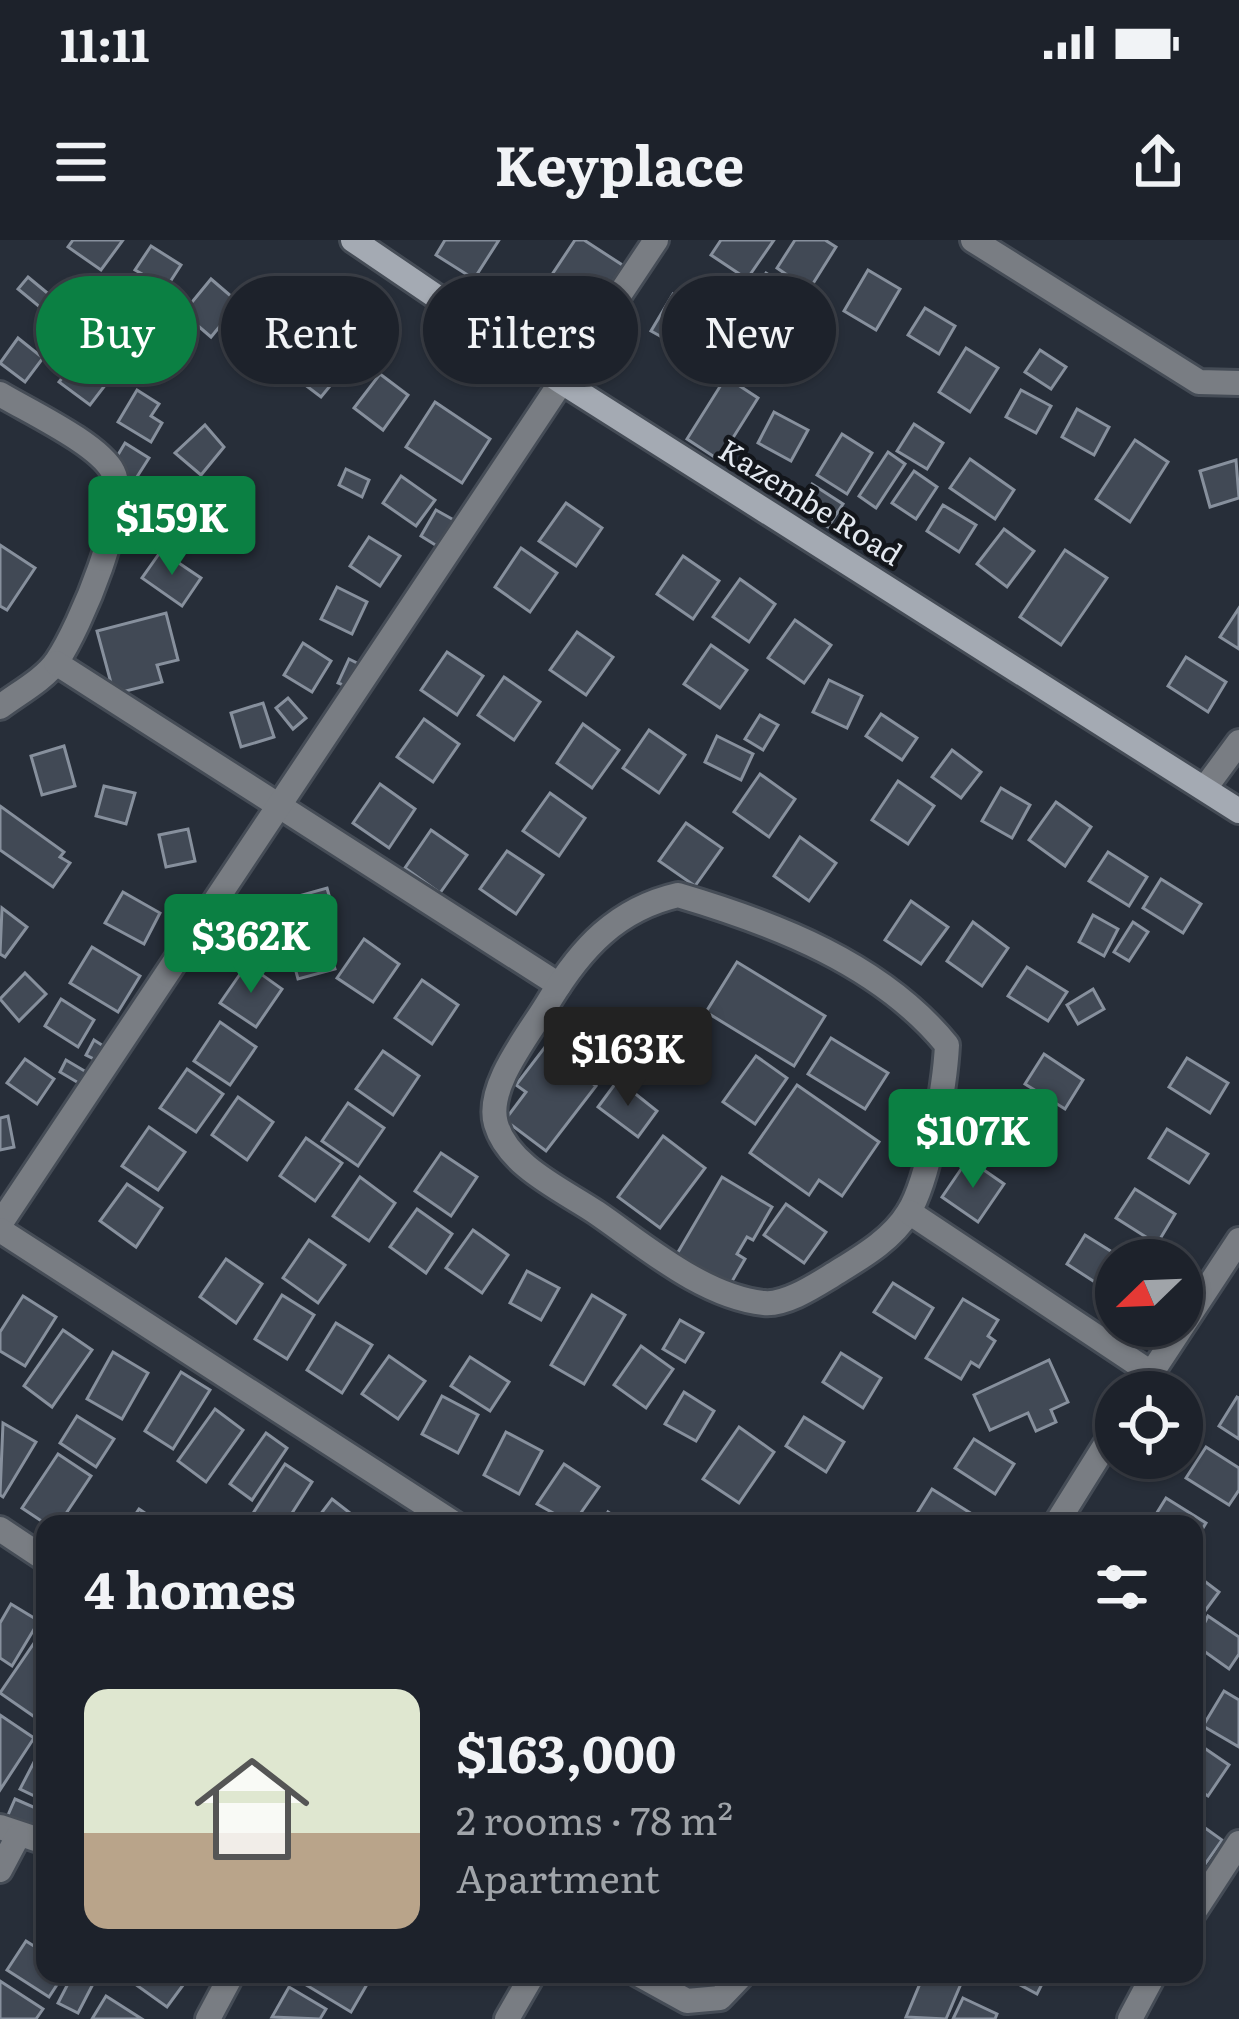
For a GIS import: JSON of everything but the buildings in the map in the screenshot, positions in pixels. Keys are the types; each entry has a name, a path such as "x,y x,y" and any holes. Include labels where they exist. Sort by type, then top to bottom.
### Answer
{"main road":[{"name":"Kazembe Road","path":"353,240 423,288"},
{"name":"Kazembe Road","path":"565,384 1239,812"}],"street":[{"path":"631,276 656,240"},
{"path":"973,240 1199,382 1239,383"},
{"path":"441,1515 0,1227 556,384"},
{"path":"0,394 92,450 112,470 120,499 116,526 56,663 0,707"},
{"path":"56,663 279,801 559,985"},
{"path":"1205,788 1239,742"},
{"path":"678,896 794,932 921,1013 947,1045 945,1089 909,1212 873,1250 814,1287 771,1304 735,1298 660,1257 514,1156 494,1122 501,1084 559,985 606,926 645,903 678,896"},
{"path":"909,1212 1128,1371"},
{"path":"1153,1371 1239,1240"},
{"path":"1062,1515 1095,1462"},
{"path":"0,1528 36,1553"},
{"path":"0,1870 9,1832"},
{"path":"1203,1898 1239,1843"},
{"path":"208,2019 227,1983"},
{"path":"506,2019 528,1983"},
{"path":"654,1983 687,2001 721,1999 735,1983"},
{"path":"1130,2019 1149,1983"}]}
